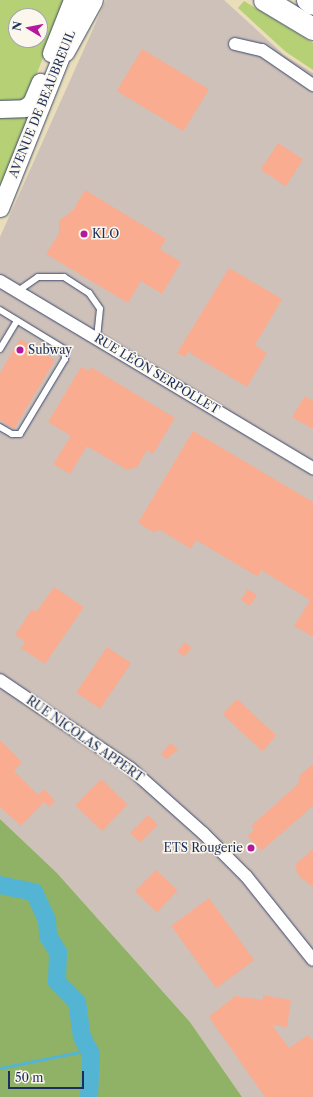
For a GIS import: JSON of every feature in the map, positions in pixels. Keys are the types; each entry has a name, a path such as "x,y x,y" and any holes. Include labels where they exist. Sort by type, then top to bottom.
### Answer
{"highway":[{"path":"64,51 92,0"},
{"path":"265,0 313,29"},
{"path":"308,0 313,4"}],"main road":[{"path":"0,110 16,110 31,103 72,0"},
{"name":"AVENUE DE BEAUBREUIL","path":"0,208 64,51 82,0"}],"street":[{"path":"235,44 262,50 313,85"},
{"name":"RUE LÉON SERPOLLET","path":"0,281 18,290 313,468"},
{"name":"RUE NICOLAS APPERT","path":"0,680 130,768 203,833 246,876 313,960"}],"lane":[{"path":"18,290 38,276 64,277 89,293 100,309 97,338"},
{"path":"0,310 64,349 65,359 20,434 12,434 0,427"},
{"path":"0,349 17,321"}],"shaded area":[{"path":"106,0 224,0 284,55 313,73 313,1097 242,1097 190,1022 57,873 0,819 0,237"}],"green space":[{"path":"0,0 66,0 48,45 48,8 8,8 8,48 47,48 31,88 21,103 0,102"},
{"path":"244,1 313,43 313,70 286,52 238,8"},
{"path":"33,106 0,190 0,117 16,117"},
{"path":"0,819 57,873 190,1022 242,1097 0,1097"}],"building":[{"path":"142,49 209,89 184,131 117,91"},
{"path":"278,143 303,159 286,186 261,170"},
{"path":"85,190 166,239 160,249 181,262 162,294 141,281 128,303 46,254 59,233 59,221 73,210"},
{"path":"229,268 282,299 255,345 267,353 247,387 188,352 185,357 177,353"},
{"path":"20,339 55,360 14,429 0,420 0,373"},
{"path":"81,367 89,371 91,367 175,418 153,454 147,450 137,467 127,470 87,446 70,474 53,464 71,436 48,422"},
{"path":"305,396 313,401 313,429 292,417"},
{"path":"193,431 313,502 313,637 294,626 310,600 261,570 258,577 196,540 191,549 160,530 153,532 138,523"},
{"path":"54,587 84,607 45,664 21,648 25,642 15,635 32,609 36,612"},
{"path":"248,589 257,595 250,606 241,600"},
{"path":"185,642 192,648 184,657 177,651"},
{"path":"107,647 131,663 100,709 76,693"},
{"path":"237,699 276,736 262,751 223,714"},
{"path":"0,740 22,762 14,771 38,795 44,789 55,801 49,807 44,802 21,826 0,807"},
{"path":"171,743 178,750 166,759 161,754"},
{"path":"313,764 313,806 261,851 247,836 254,830 251,826 298,784 300,775"},
{"path":"101,779 128,805 102,831 75,806"},
{"path":"148,815 158,825 140,843 130,833"},
{"path":"313,849 313,887 299,876 295,865"},
{"path":"156,870 178,891 157,912 135,892"},
{"path":"209,898 254,960 216,988 171,926"},
{"path":"263,995 291,1000 287,1027 272,1025 289,1048 308,1035 313,1041 313,1097 265,1097 209,1017 235,996 263,1000"}],"waterway":[{"path":"0,885 34,892 47,920 48,936 58,952 57,982 77,1002 82,1037 91,1054 89,1097"},
{"path":"0,1068 89,1050"}],"place":[{"name":"KLO","path":"84,234"},
{"name":"Subway","path":"20,350"},
{"name":"ETS Rougerie","path":"251,848"}]}
